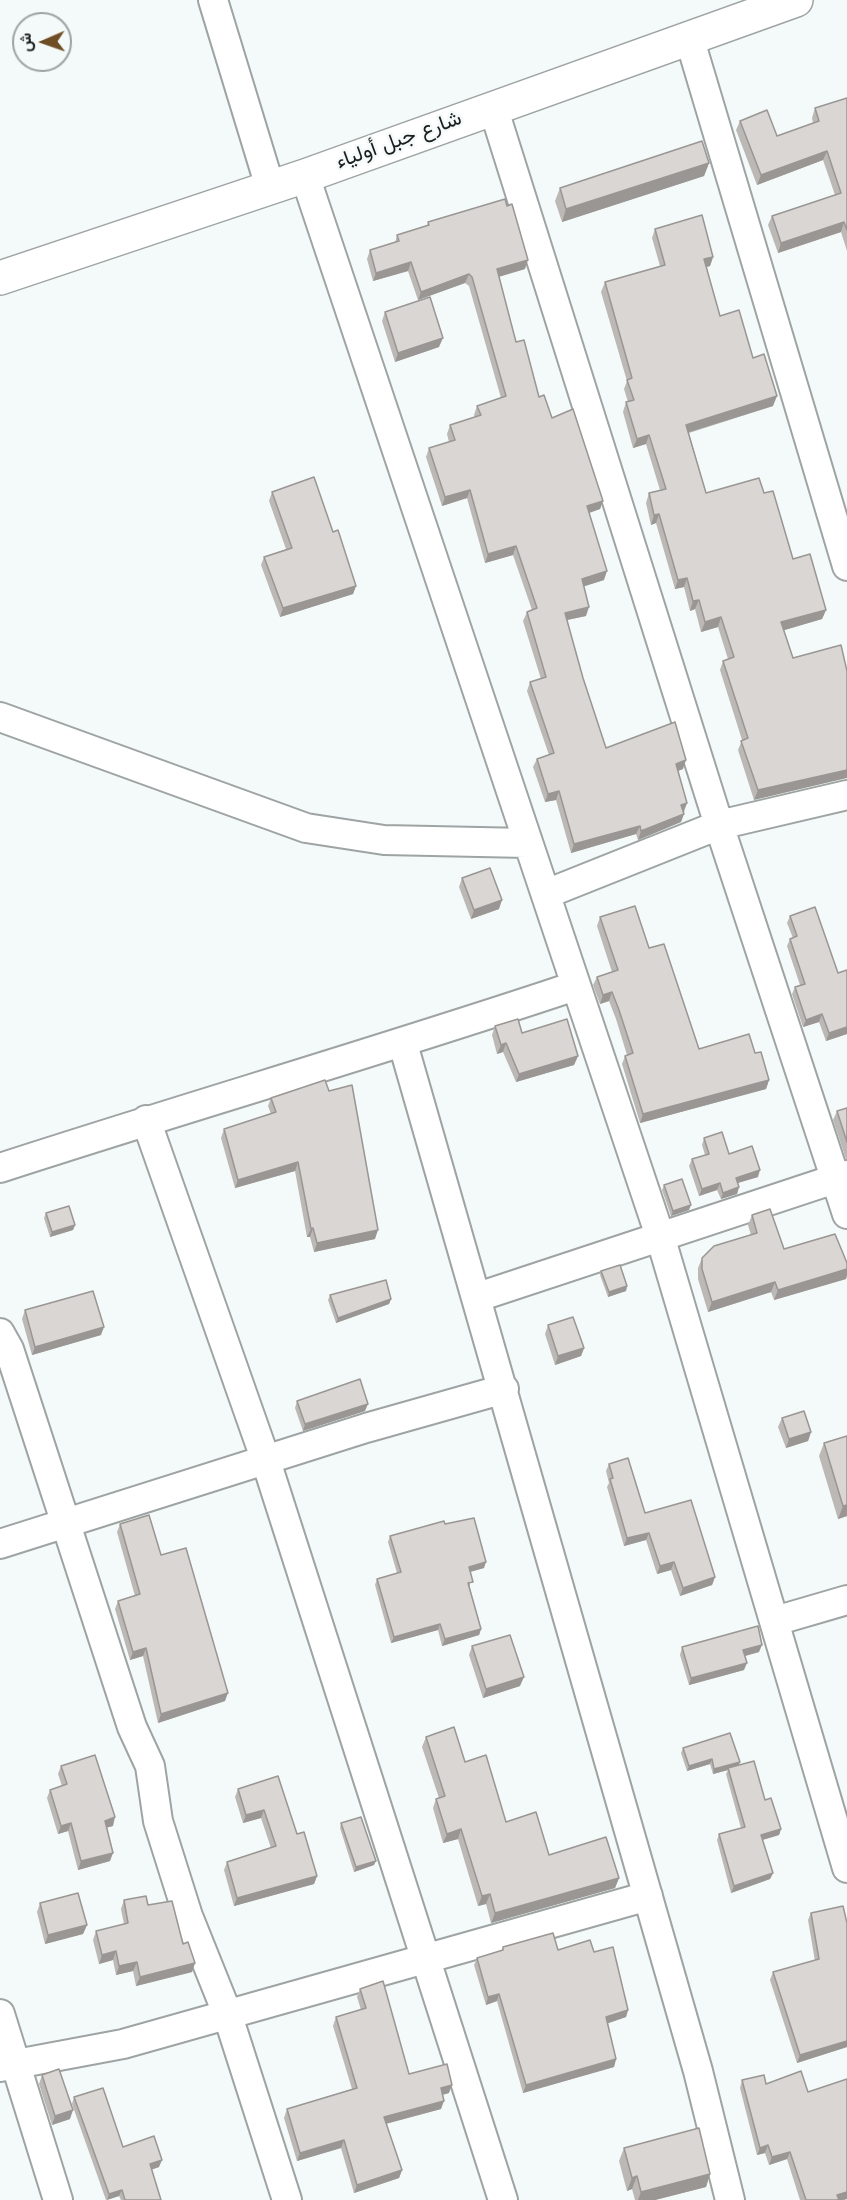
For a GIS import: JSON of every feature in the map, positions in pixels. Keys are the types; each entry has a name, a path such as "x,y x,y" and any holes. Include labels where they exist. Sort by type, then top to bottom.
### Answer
{"highway":[{"name":"شارع جبل أولياء","path":"0,278 305,176 796,0"}],"street":[{"path":"213,0 270,187"},
{"path":"689,37 847,566"},
{"path":"493,107 719,825 842,1176 847,1214"},
{"path":"305,176 526,843 546,894 660,1236 847,1868"},
{"path":"0,717 306,828 384,840 526,843"},
{"path":"546,894 719,825 847,795"},
{"path":"0,1168 146,1120 403,1044 575,986"},
{"path":"403,1044 478,1297 698,2071 730,2200"},
{"path":"146,1120 266,1461 503,2200"},
{"path":"478,1297 842,1176"},
{"path":"0,1333 9,1349 132,1727 150,1766 158,1821 188,1917 227,2013 287,2200"},
{"path":"0,1544 164,1490 266,1461 366,1428 504,1389"},
{"path":"775,1621 847,1600"},
{"path":"7,2066 123,2044 648,1896"},
{"path":"0,2014 7,2066 58,2200"}],"building":[{"path":"847,98 847,230 844,222 781,243 772,216 841,193 827,151 761,175 740,121 767,110 777,136 819,121 815,108"},
{"path":"702,141 709,163 566,209 560,188"},
{"path":"505,199 507,206 512,204 528,260 497,269 516,342 524,340 539,397 544,395 552,418 573,409 603,501 587,506 607,571 582,579 589,607 565,613 583,678 606,748 675,722 686,760 676,764 687,803 681,805 684,814 641,831 640,826 574,844 559,791 548,794 537,759 554,753 530,682 546,677 527,612 537,608 516,546 488,554 470,490 445,497 429,448 455,440 450,425 481,415 477,406 506,396 472,277 469,274 421,292 411,262 376,273 370,250 399,241 397,235 429,225 428,222"},
{"path":"702,215 713,257 704,259 720,316 739,310 753,358 764,354 777,396 686,425 706,493 759,478 764,493 773,491 793,559 810,554 826,610 781,622 793,658 841,645 847,671 847,770 758,790 741,741 748,738 723,661 734,657 721,617 705,622 699,600 693,601 687,578 678,580 659,514 654,515 649,493 666,489 649,435 637,439 626,402 634,400 627,380 632,378 605,282 665,265 655,229"},
{"path":"430,297 443,338 398,353 385,312"},
{"path":"314,477 333,532 338,530 356,586 283,608 264,557 292,548 272,492"},
{"path":"490,868 502,900 474,910 462,878"},
{"path":"635,906 649,948 664,944 699,1049 749,1034 755,1053 761,1052 769,1080 643,1114 625,1056 633,1053 619,1010 612,992 603,995 597,977 618,970 600,917"},
{"path":"815,907 838,973 847,970 847,1027 829,1033 822,1014 806,1020 795,987 805,984 790,939 797,936 790,916"},
{"path":"518,1019 522,1033 567,1019 578,1056 519,1074 506,1043 501,1045 495,1026"},
{"path":"325,1080 329,1091 352,1085 378,1230 317,1243 313,1228 311,1229 298,1162 238,1180 224,1129 276,1112 271,1098"},
{"path":"847,1108 847,1142 837,1111"},
{"path":"722,1132 729,1154 752,1146 760,1170 736,1178 739,1187 723,1193 720,1183 702,1189 692,1159 709,1154 704,1138"},
{"path":"682,1179 691,1205 673,1211 664,1185"},
{"path":"69,1206 75,1225 52,1232 46,1213"},
{"path":"770,1209 784,1249 835,1234 847,1263 847,1269 778,1290 775,1282 712,1302 702,1269 702,1258 714,1246 757,1233 752,1215"},
{"path":"620,1265 627,1286 609,1292 601,1271"},
{"path":"386,1280 391,1299 338,1318 330,1295"},
{"path":"93,1291 104,1327 35,1347 25,1310"},
{"path":"573,1317 584,1348 558,1356 548,1325"},
{"path":"360,1379 368,1404 305,1424 297,1401"},
{"path":"804,1411 811,1432 789,1439 782,1418"},
{"path":"847,1436 847,1505 843,1506 824,1443"},
{"path":"628,1458 645,1513 691,1500 715,1577 683,1588 674,1562 660,1566 649,1533 627,1538 610,1479 613,1478 609,1464"},
{"path":"149,1515 161,1555 186,1548 228,1693 161,1714 146,1648 133,1652 118,1601 140,1594 120,1524"},
{"path":"474,1518 486,1562 469,1567 473,1582 468,1583 481,1629 445,1639 440,1624 394,1637 377,1579 401,1572 390,1536 444,1521 445,1524"},
{"path":"758,1626 762,1645 743,1650 747,1663 691,1678 682,1647"},
{"path":"510,1635 524,1677 486,1689 472,1646"},
{"path":"454,1727 465,1762 486,1755 506,1822 536,1812 549,1855 606,1837 619,1878 495,1913 490,1894 482,1896 461,1829 447,1834 436,1799 445,1796 426,1737"},
{"path":"730,1733 740,1762 714,1769 712,1759 689,1766 683,1748"},
{"path":"95,1755 115,1817 105,1821 113,1853 81,1861 71,1823 61,1826 50,1790 67,1784 61,1766"},
{"path":"754,1761 765,1800 771,1798 781,1829 761,1835 773,1873 734,1886 719,1834 745,1827 728,1768"},
{"path":"278,1776 297,1834 304,1832 317,1876 237,1898 227,1862 276,1846 264,1810 246,1815 238,1789"},
{"path":"361,1817 376,1861 356,1867 341,1823"},
{"path":"78,1893 87,1925 48,1935 40,1903"},
{"path":"146,1896 148,1905 172,1901 183,1944 188,1942 195,1963 140,1977 137,1962 119,1966 116,1951 102,1955 96,1931 128,1923 124,1900"},
{"path":"843,1906 847,1923 847,2041 800,2055 773,1972 819,1959 811,1913"},
{"path":"553,1933 558,1950 590,1940 594,1952 613,1947 628,2010 606,2017 616,2059 526,2085 499,1994 488,1997 477,1958 503,1950 503,1947"},
{"path":"383,1981 409,2074 447,2064 452,2085 441,2088 444,2101 384,2117 402,2170 357,2185 344,2140 300,2153 287,2109 357,2088 336,2017 366,2008 360,1989"},
{"path":"59,2069 73,2110 55,2116 42,2075"},
{"path":"801,2071 808,2092 847,2079 847,2192 837,2195 839,2200 806,2200 790,2152 772,2157 768,2145 760,2148 742,2080 764,2075 766,2084"},
{"path":"103,2088 123,2147 154,2136 162,2160 150,2164 161,2200 125,2200 122,2190 109,2194 74,2097"},
{"path":"699,2128 710,2174 641,2192 637,2176 632,2178 624,2148"}]}
